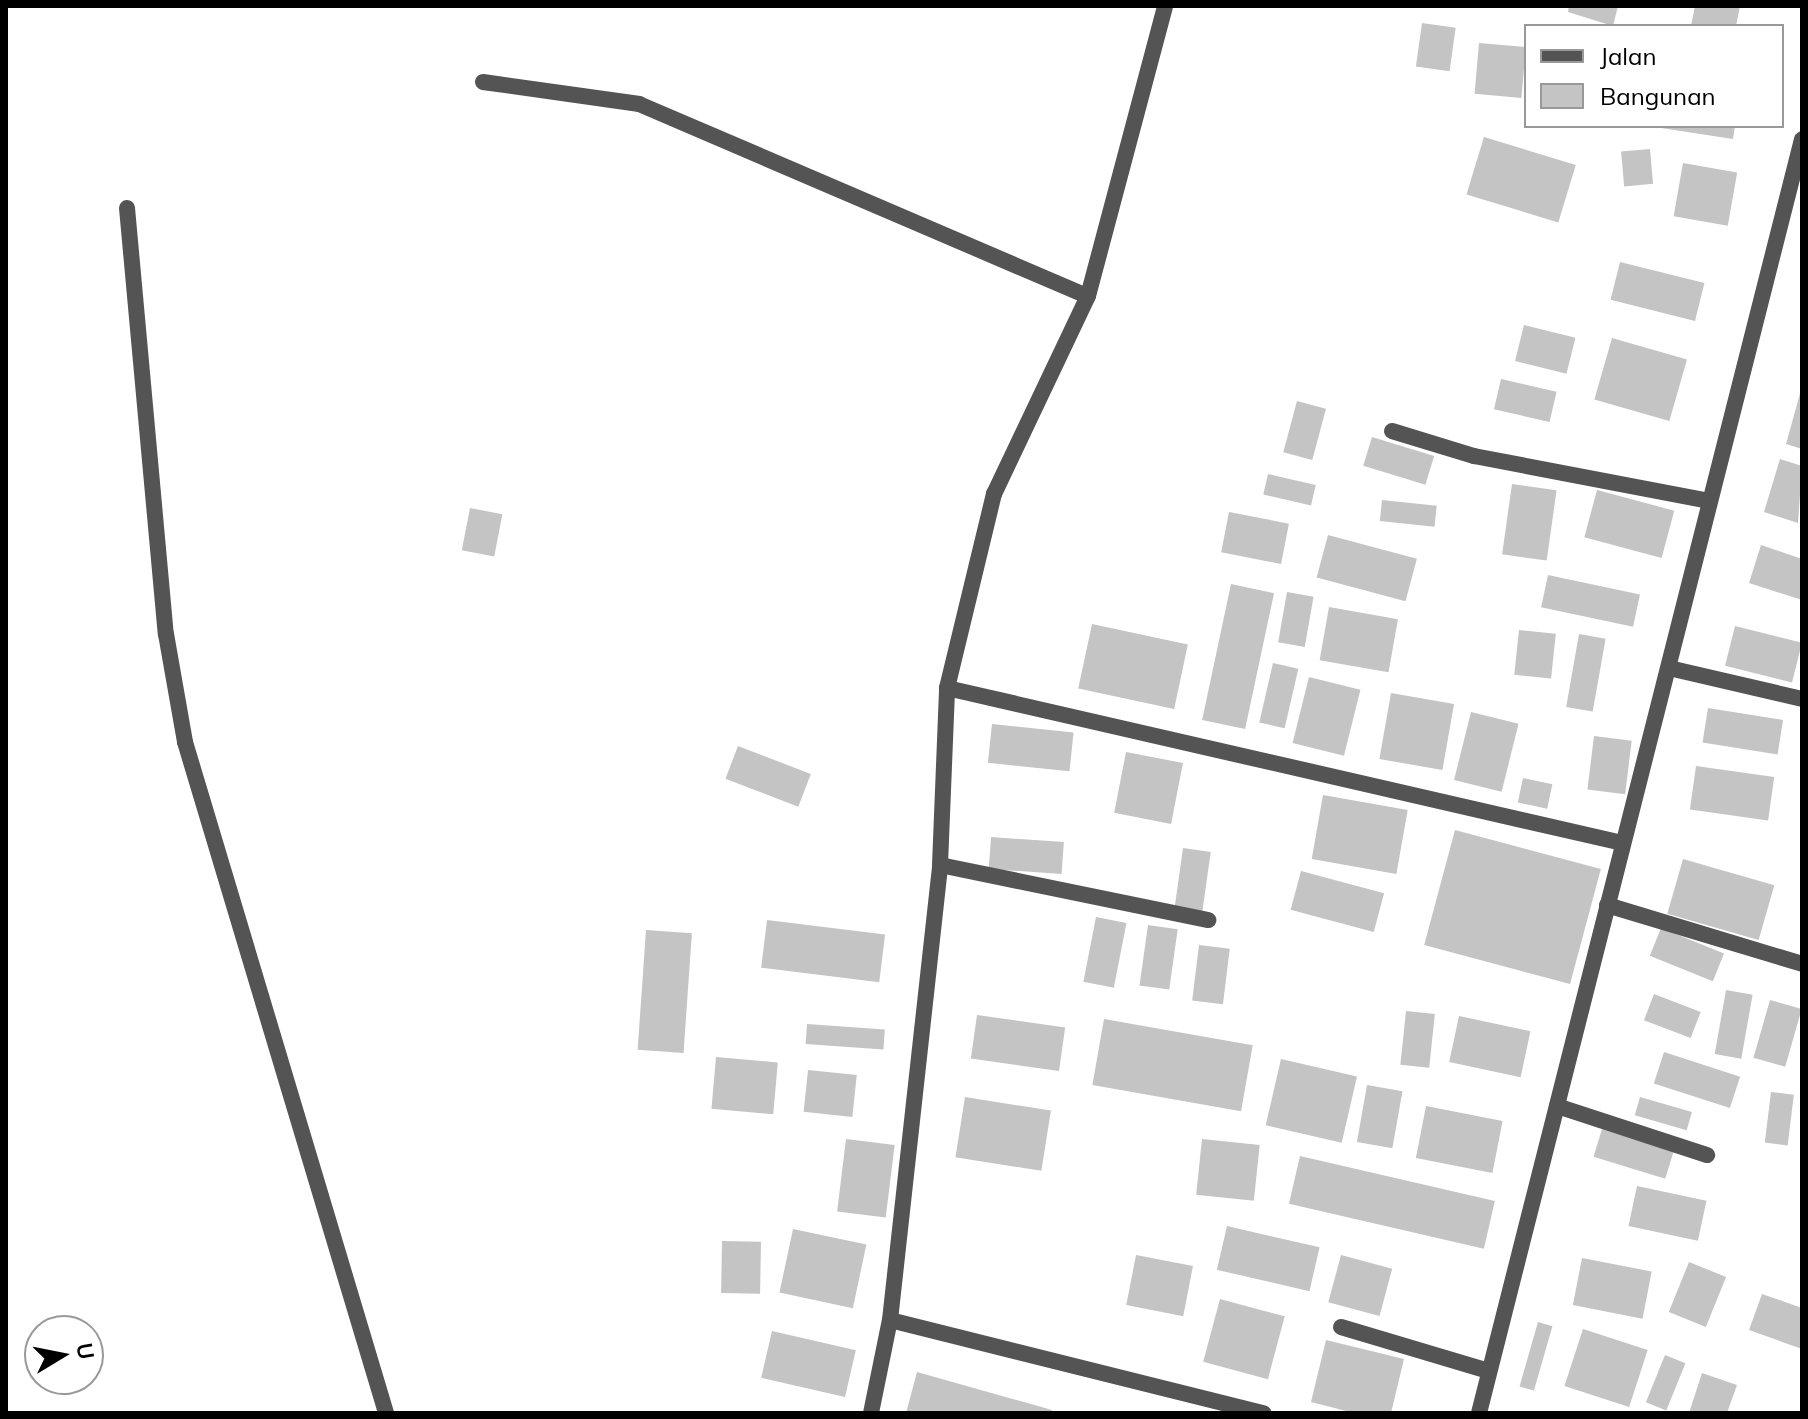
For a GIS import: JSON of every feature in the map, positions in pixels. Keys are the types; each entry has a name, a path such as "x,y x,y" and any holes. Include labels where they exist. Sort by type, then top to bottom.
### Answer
{"street":[{"path":"871,1413 890,1320 940,865 947,688 994,494 1088,296 1165,6"},
{"path":"483,82 639,104 1088,296"},
{"path":"1479,1413 1802,139"},
{"path":"127,208 166,634 185,742 386,1413"},
{"path":"1392,431 1474,456 1709,501"},
{"path":"1669,668 1802,699"},
{"path":"947,688 1622,843"},
{"path":"940,865 1208,920"},
{"path":"1607,905 1802,964"},
{"path":"1557,1106 1707,1155"},
{"path":"890,1320 1264,1413"},
{"path":"1341,1327 1489,1371"}],"building":[{"path":"1569,6 1618,6 1614,24 1568,12"},
{"path":"1695,6 1740,6 1736,24 1691,24"},
{"path":"1422,23 1456,28 1450,71 1416,67"},
{"path":"1479,43 1524,47 1521,98 1475,94"},
{"path":"1661,128 1735,128 1733,139"},
{"path":"1484,137 1576,165 1558,222 1466,194"},
{"path":"1650,149 1653,184 1624,186 1621,152"},
{"path":"1683,163 1737,173 1728,226 1674,216"},
{"path":"1620,262 1704,283 1695,321 1611,300"},
{"path":"1524,325 1575,338 1566,374 1515,361"},
{"path":"1612,338 1687,359 1669,421 1594,400"},
{"path":"1501,379 1557,392 1550,422 1494,409"},
{"path":"1802,391 1802,449 1786,444"},
{"path":"1297,401 1326,409 1312,460 1283,452"},
{"path":"1372,437 1434,456 1425,485 1363,466"},
{"path":"1780,459 1802,466 1798,523 1764,512"},
{"path":"1268,474 1316,485 1311,505 1263,494"},
{"path":"1512,484 1557,490 1547,561 1502,554"},
{"path":"1597,490 1674,511 1662,558 1584,537"},
{"path":"1382,500 1437,506 1435,527 1380,521"},
{"path":"470,508 502,514 494,557 462,550"},
{"path":"1229,512 1289,524 1281,564 1221,552"},
{"path":"1328,535 1417,559 1405,601 1317,578"},
{"path":"1761,545 1802,559 1802,600 1749,583"},
{"path":"1548,575 1640,595 1633,627 1541,607"},
{"path":"1231,584 1274,593 1245,729 1202,720"},
{"path":"1287,592 1314,597 1305,647 1278,642"},
{"path":"1329,607 1398,619 1389,672 1320,660"},
{"path":"1092,624 1188,644 1174,709 1078,689"},
{"path":"1735,626 1802,643 1792,682 1725,666"},
{"path":"1519,630 1556,634 1551,679 1514,675"},
{"path":"1579,634 1606,639 1593,712 1566,707"},
{"path":"1273,663 1298,669 1285,728 1259,722"},
{"path":"1309,677 1360,690 1344,756 1293,743"},
{"path":"1391,693 1454,704 1442,770 1379,759"},
{"path":"1708,708 1783,720 1778,754 1703,743"},
{"path":"1471,712 1519,724 1502,792 1454,780"},
{"path":"992,724 1074,733 1069,771 988,763"},
{"path":"1594,736 1632,741 1625,794 1587,790"},
{"path":"738,746 811,774 798,807 725,779"},
{"path":"1126,752 1183,763 1171,824 1114,813"},
{"path":"1696,766 1774,777 1768,821 1690,810"},
{"path":"1523,778 1552,784 1547,809 1518,802"},
{"path":"1323,795 1408,810 1396,874 1312,859"},
{"path":"1455,830 1601,869 1570,984 1424,945"},
{"path":"991,837 1064,842 1062,874 989,869"},
{"path":"1183,848 1211,852 1202,913 1174,909"},
{"path":"1683,859 1774,885 1759,940 1667,914"},
{"path":"1301,871 1384,893 1374,932 1291,910"},
{"path":"1096,917 1126,923 1114,988 1083,982"},
{"path":"767,920 885,935 879,982 761,968"},
{"path":"1148,925 1178,929 1169,990 1140,985"},
{"path":"1661,928 1724,953 1713,981 1650,956"},
{"path":"646,930 692,933 684,1053 638,1050"},
{"path":"1199,945 1230,949 1223,1004 1192,1001"},
{"path":"1726,990 1753,995 1741,1059 1715,1054"},
{"path":"1654,994 1701,1012 1691,1038 1644,1020"},
{"path":"1770,1000 1802,1009 1785,1067 1753,1058"},
{"path":"1406,1011 1435,1014 1429,1068 1400,1065"},
{"path":"977,1015 1065,1027 1059,1071 971,1059"},
{"path":"1459,1016 1530,1031 1521,1077 1449,1062"},
{"path":"1104,1019 1253,1045 1241,1111 1092,1085"},
{"path":"807,1024 885,1029 883,1049 806,1044"},
{"path":"1664,1052 1740,1077 1730,1108 1654,1083"},
{"path":"716,1057 778,1062 773,1114 711,1109"},
{"path":"1281,1059 1357,1077 1342,1143 1266,1125"},
{"path":"808,1070 857,1075 852,1117 804,1112"},
{"path":"1367,1085 1402,1091 1392,1148 1357,1142"},
{"path":"1771,1092 1794,1095 1788,1145 1765,1143"},
{"path":"965,1097 1051,1111 1041,1171 955,1157"},
{"path":"1640,1097 1692,1112 1687,1130 1635,1115"},
{"path":"1426,1106 1503,1121 1492,1173 1416,1158"},
{"path":"1602,1129 1674,1151 1665,1179 1594,1157"},
{"path":"846,1139 895,1145 886,1217 837,1211"},
{"path":"1202,1139 1260,1145 1254,1201 1196,1195"},
{"path":"1300,1156 1495,1201 1484,1249 1289,1204"},
{"path":"1637,1186 1706,1201 1698,1241 1628,1226"},
{"path":"1227,1226 1320,1247 1309,1291 1217,1270"},
{"path":"793,1229 866,1245 853,1308 779,1293"},
{"path":"722,1241 761,1242 760,1294 721,1293"},
{"path":"1136,1255 1193,1266 1183,1316 1126,1305"},
{"path":"1341,1255 1392,1269 1380,1316 1328,1302"},
{"path":"1582,1258 1652,1272 1643,1319 1573,1305"},
{"path":"1689,1262 1726,1277 1706,1327 1669,1312"},
{"path":"1762,1294 1802,1308 1802,1349 1749,1330"},
{"path":"1220,1299 1285,1316 1268,1379 1203,1362"},
{"path":"1538,1322 1552,1326 1534,1391 1520,1386"},
{"path":"1583,1329 1648,1350 1629,1407 1564,1386"},
{"path":"772,1331 856,1350 845,1397 761,1378"},
{"path":"1326,1340 1404,1359 1391,1413 1354,1413 1311,1402"},
{"path":"1665,1355 1685,1363 1666,1411 1646,1402"},
{"path":"917,1372 1052,1410 1052,1413 906,1413"},
{"path":"1702,1373 1737,1385 1727,1413 1689,1413"}]}
